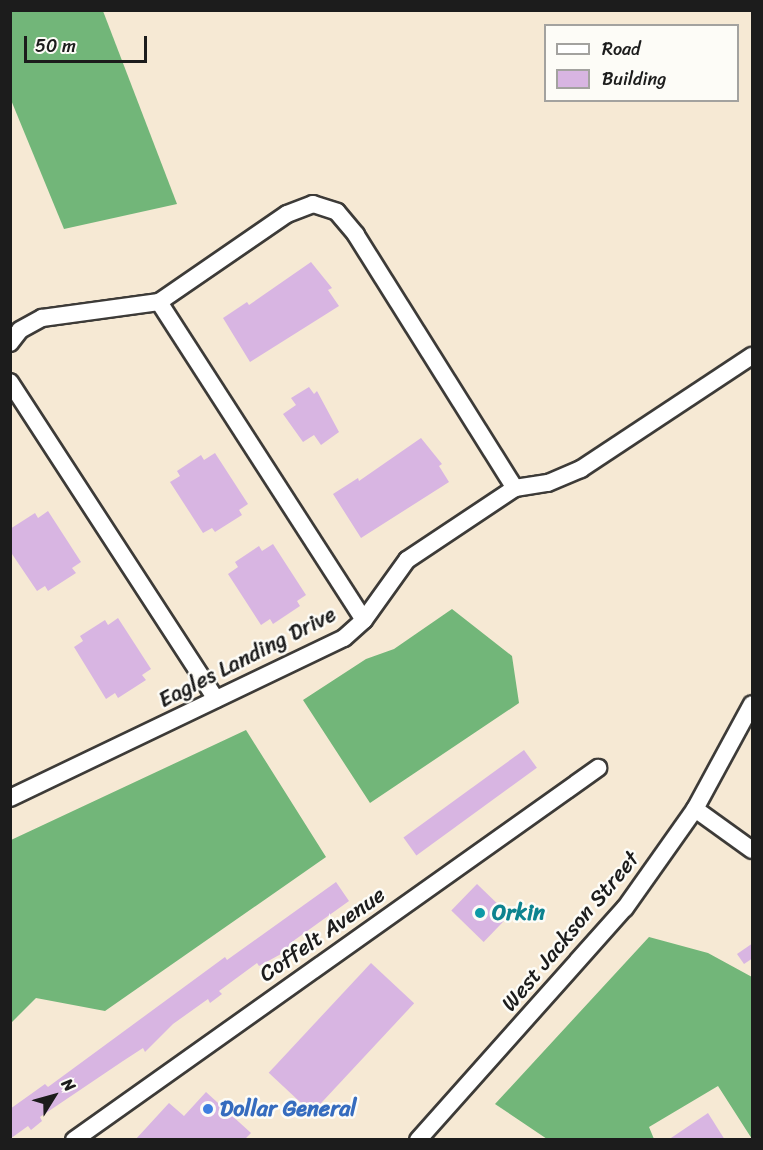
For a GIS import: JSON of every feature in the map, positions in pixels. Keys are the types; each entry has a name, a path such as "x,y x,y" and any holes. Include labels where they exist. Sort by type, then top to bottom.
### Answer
{"street":[{"path":"10,343 20,330 42,318 159,302 287,213 313,204 337,212 356,235 515,488"},
{"path":"159,302 364,620"},
{"name":"Eagles Landing Drive","path":"10,798 344,638 364,620 407,560 515,488 548,483 581,469 753,356"},
{"path":"10,382 216,699"},
{"name":"West Jackson Street","path":"418,1140 625,908 695,809 753,704"},
{"name":"Coffelt Avenue","path":"74,1140 598,768"},
{"path":"695,809 753,850"}],"green space":[{"path":"10,11 103,11 177,204 64,229 11,100"},
{"path":"452,609 512,656 519,703 370,803 303,700 366,659 394,649"},
{"path":"246,730 326,857 105,1011 36,998 11,1023 11,840"},
{"path":"649,937 708,953 752,977 752,1139 718,1086 649,1127 654,1139 547,1139 495,1104"}],"building":[{"path":"311,262 332,288 328,290 339,306 250,362 223,318 247,302 249,305"},
{"path":"309,387 314,394 317,391 339,432 321,445 314,435 303,442 283,414 296,405 291,398"},
{"path":"421,438 442,464 439,466 449,482 361,538 333,494 358,478 359,481"},
{"path":"215,453 248,504 239,510 242,515 215,532 212,528 203,533 170,482 180,476 177,471 201,455 204,460"},
{"path":"48,511 81,562 72,568 76,573 48,591 45,586 37,591 10,551 10,529 35,513 38,518"},
{"path":"273,544 306,595 297,601 300,606 273,624 270,619 261,625 228,574 238,567 235,562 259,546 262,551"},
{"path":"118,618 151,669 142,675 146,680 118,698 115,693 106,699 74,647 83,641 80,636 105,620 108,625"},
{"path":"524,750 537,768 416,855 403,838"},
{"path":"336,882 349,901 289,944 292,948 259,966 257,963 219,991 222,994 210,1003 208,999 173,1024 145,1052 143,1048 40,1117 42,1121 31,1130 28,1126 10,1139 10,1109 45,1084 48,1087 225,957 227,960"},
{"name":"Orkin","path":"477,884 509,915 484,942 451,911"},
{"path":"753,943 753,958 744,964 737,954"},
{"path":"371,963 414,1003 312,1113 269,1073"},
{"name":"Dollar General","path":"206,1092 251,1133 244,1140 135,1140 169,1103 184,1116"},
{"path":"708,1113 725,1140 668,1140"}],"place":[{"name":"Orkin","path":"480,913"},
{"name":"Dollar General","path":"208,1109"}]}
